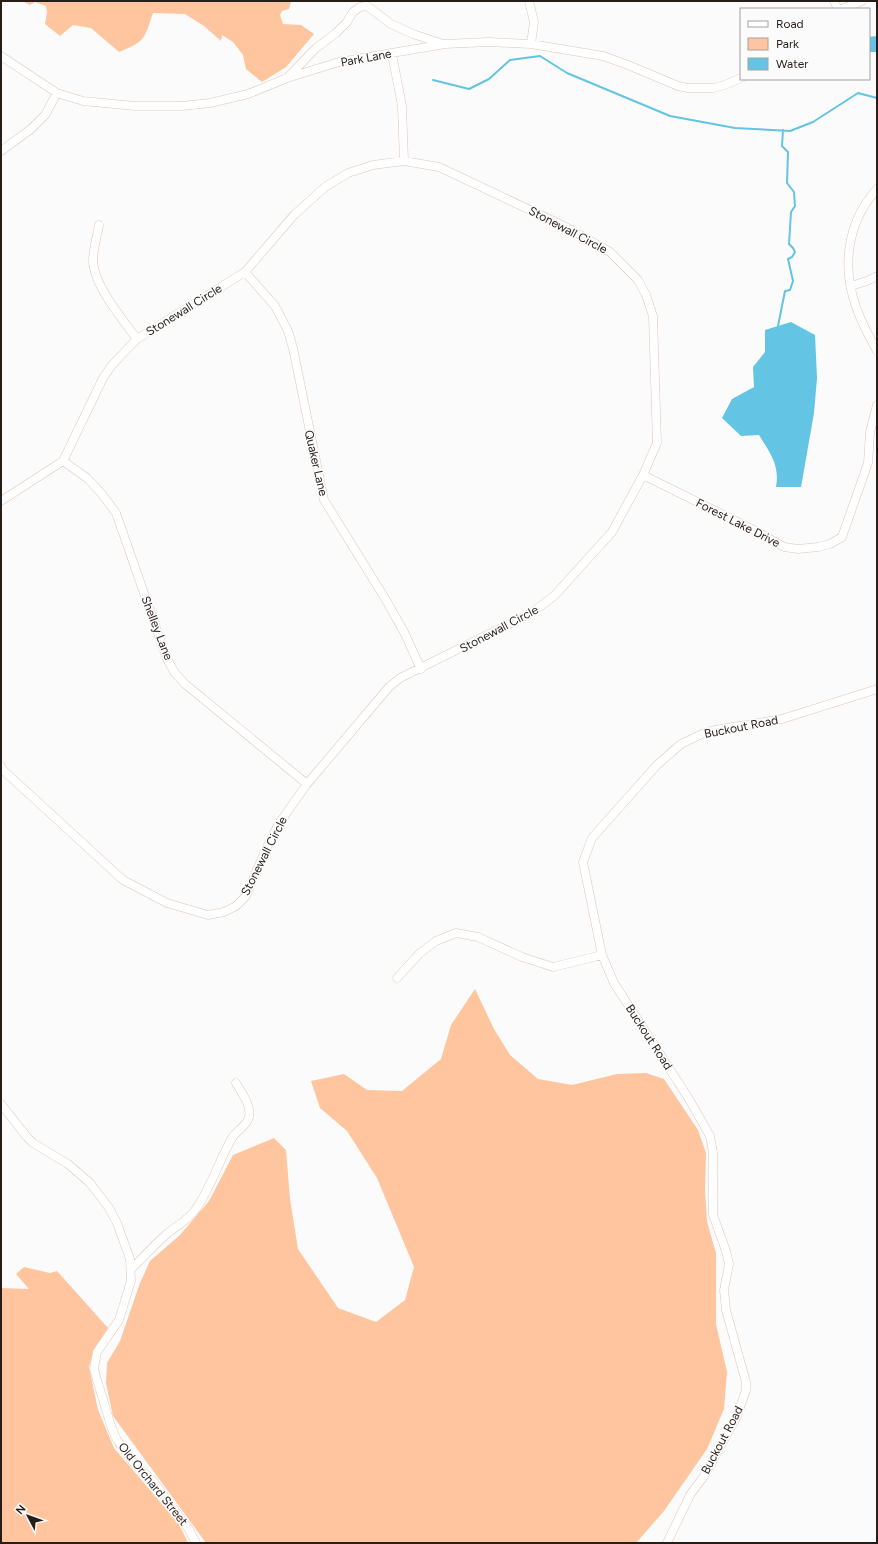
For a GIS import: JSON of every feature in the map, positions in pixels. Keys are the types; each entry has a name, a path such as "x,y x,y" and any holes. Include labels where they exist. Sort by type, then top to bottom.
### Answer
{"street":[{"path":"529,1 534,22 531,44"},
{"path":"844,8 862,1"},
{"path":"287,78 316,48 348,22 353,12 360,7 367,6 391,24 413,34 445,44"},
{"name":"Park Lane","path":"1,56 56,93 83,101 135,106 182,106 210,103 248,94 287,78 339,62 445,44 488,42 531,44 603,56 678,86 688,88 713,88 740,78"},
{"path":"392,54 402,106 404,161"},
{"path":"1,151 31,129 45,115 56,93"},
{"name":"Stonewall Circle","path":"1,766 3,770 124,880 167,903 208,914 224,912 236,906 246,896 278,825 307,784 389,687 400,678 421,669 533,612 555,595 612,532 643,475 657,443 653,316 646,295 638,280 610,252 564,226 440,167 404,161 374,165 348,173 325,187 294,215 245,272 137,339 112,365 103,378 63,461"},
{"path":"877,189 870,197 859,215 852,234 848,253 848,273 858,312 877,351"},
{"path":"99,225 93,262 98,281 114,308 137,339"},
{"name":"Quaker Lane","path":"245,272 275,306 288,331 293,348 324,500 386,600 404,632 421,669"},
{"path":"851,286 867,282 877,276"},
{"name":"Forest Lake Drive","path":"643,475 754,530 784,547 798,549 830,544 842,537 863,478 868,463 870,432 877,405"},
{"path":"1,501 63,461"},
{"name":"Shelley Lane","path":"63,461 92,483 110,503 116,513 167,658 175,673 185,684 307,784"},
{"name":"Buckout Road","path":"667,1543 690,1495 704,1476 737,1416 746,1390 746,1382 726,1310 724,1290 729,1264 713,1215 713,1152 710,1136 689,1099 614,983 602,955 583,862 592,838 657,765 681,744 704,733 721,728 782,718 877,689"},
{"path":"397,978 420,953 436,941 456,933 478,937 522,957 553,967 602,955"},
{"path":"131,1269 168,1233 188,1218 195,1210 234,1136 247,1122 250,1116 248,1108 236,1083"},
{"name":"Old Orchard Street","path":"1,1104 30,1140 39,1148 74,1169 90,1183 117,1223 130,1259 131,1281 122,1312 114,1328 98,1352 94,1369 96,1380 117,1440 133,1462 153,1481 188,1528 196,1543"}],"green space":[{"path":"22,1 291,1 289,9 282,11 280,15 283,24 301,25 314,34 286,67 262,82 246,69 243,55 233,42 222,35 221,41 204,26 185,14 153,13 148,29 143,38 134,45 119,52 91,28 73,25 60,36 45,24 47,12 46,6 35,2 30,5"},
{"path":"475,989 494,1029 510,1055 538,1079 572,1085 617,1074 646,1073 664,1079 698,1130 706,1153 705,1190 707,1222 716,1253 716,1324 727,1372 724,1409 707,1449 664,1511 636,1543 206,1543 113,1416 106,1383 107,1363 120,1341 140,1283 150,1261 180,1235 209,1201 233,1155 274,1138 286,1150 290,1199 298,1249 338,1308 376,1322 405,1300 414,1267 377,1178 347,1131 320,1108 311,1081 344,1074 367,1090 402,1091 441,1059 451,1025"},
{"path":"24,1267 50,1273 57,1271 108,1328 94,1349 89,1367 98,1410 114,1448 179,1524 188,1543 1,1543 1,1288 29,1289 16,1274"}],"water":[{"path":"877,36 877,52 870,52 870,37"},
{"path":"791,322 815,335 817,378 814,413 801,487 776,487 777,472 773,460 759,435 741,436 722,418 732,399 754,387 753,367 765,352 765,330"}],"waterway":[{"path":"433,80 469,89 489,79 510,60 540,56 567,73 670,116 735,128 790,131 813,122 858,93 877,98"},
{"path":"778,326 785,291 790,290 793,281 788,259 792,257 795,252 789,244 791,212 795,206 794,192 787,183 788,152 782,146 783,130"}]}
